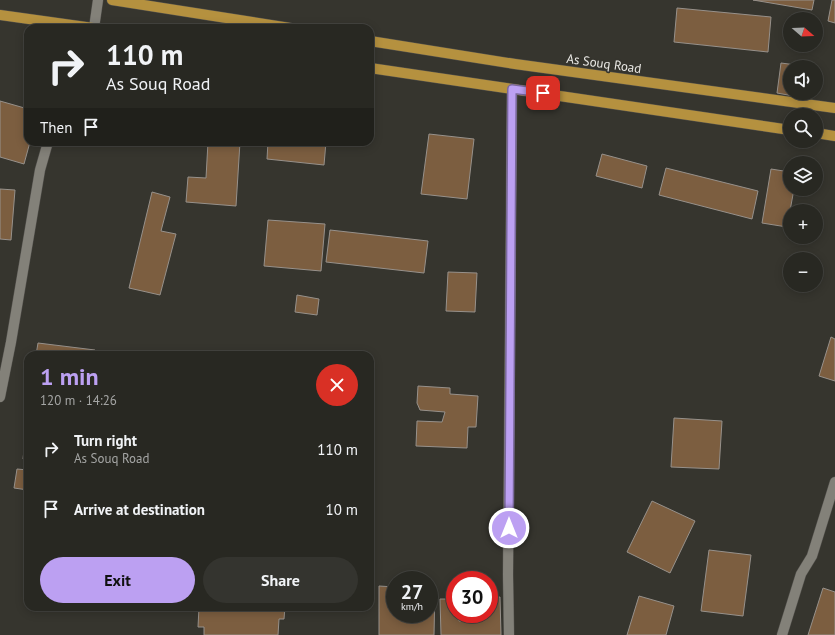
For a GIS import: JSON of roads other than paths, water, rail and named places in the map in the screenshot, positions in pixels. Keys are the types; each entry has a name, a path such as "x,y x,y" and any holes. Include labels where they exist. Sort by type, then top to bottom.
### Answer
{"main road":[{"path":"112,0 265,24"},
{"path":"0,15 61,24"},
{"name":"As Souq Road","path":"374,42 515,64 835,108"},
{"path":"374,69 783,129"},
{"path":"823,134 835,136"}],"street":[{"path":"89,24 98,0"},
{"path":"509,635 508,575 512,89"},
{"path":"0,397 12,342 40,170 47,146"},
{"path":"782,635 801,574 812,556 835,482"}]}
